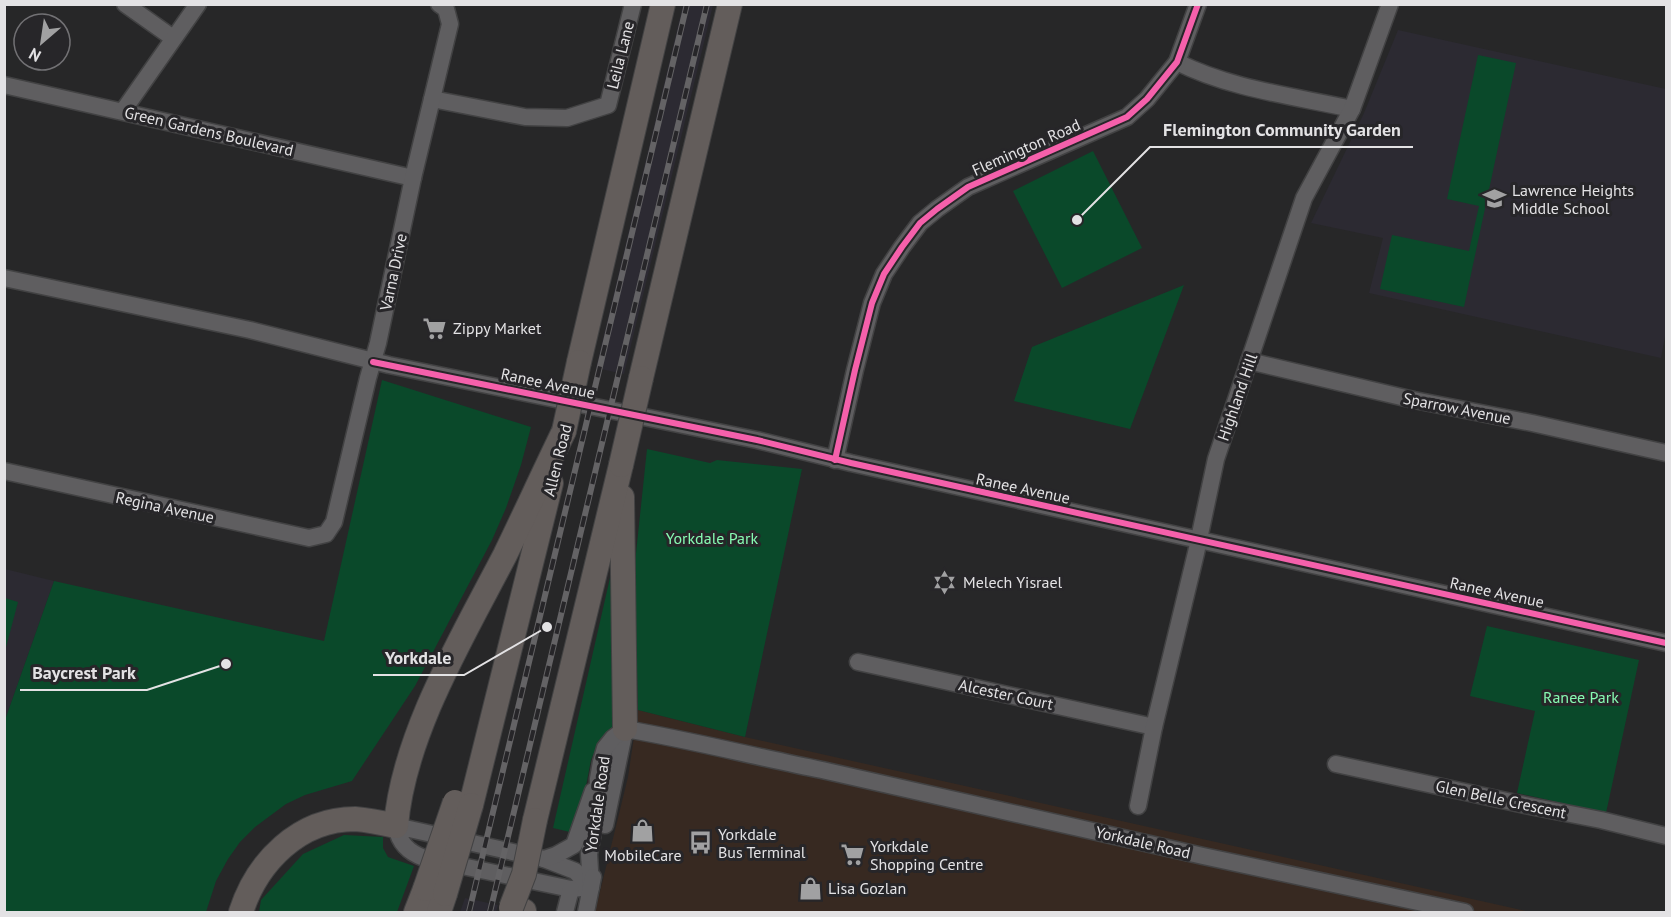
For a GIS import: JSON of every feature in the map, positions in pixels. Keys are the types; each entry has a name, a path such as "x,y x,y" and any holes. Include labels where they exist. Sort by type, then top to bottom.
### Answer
{"highway":[{"name":"Allen Road","path":"416,912 436,898 508,658 564,431 663,4"},
{"path":"517,911 535,820 730,4"},
{"path":"241,912 250,891 268,862 278,850 304,831 335,821 355,819 396,826 398,806 413,750 434,696 564,431"},
{"path":"621,465 625,729"}],"street":[{"path":"125,4 173,38"},
{"path":"123,111 198,4"},
{"name":"Leila Lane","path":"432,99 525,117 567,118 608,105 633,4"},
{"name":"Flemington Road","path":"835,460 872,303 884,274 920,223 968,187 1127,117 1147,99 1177,62 1197,4"},
{"name":"Highland Hill","path":"1138,806 1216,459 1304,198 1352,109 1390,4"},
{"name":"Varna Drive","path":"326,534 334,522 378,344 413,178 450,24 442,7"},
{"path":"1177,62 1227,82 1352,109"},
{"name":"Green Gardens Boulevard","path":"4,85 413,178"},
{"name":"Ranee Avenue","path":"4,278 250,330 373,362 757,440 835,460 1666,643"},
{"name":"Sparrow Avenue","path":"1249,361 1414,400 1666,453"},
{"name":"Regina Avenue","path":"4,471 309,538 326,534"},
{"name":"Alcester Court","path":"858,662 1154,727"},
{"name":"Yorkdale Road","path":"586,912 625,729"},
{"name":"Yorkdale Road","path":"591,887 589,854 598,805 598,779 601,762 605,748 612,738 625,729 695,742 1203,856 1465,912"},
{"name":"Glen Belle Crescent","path":"1336,764 1666,836"},
{"path":"544,859 574,845 598,779"},
{"path":"396,826 544,859 575,871 591,887 571,889 424,858 415,855 403,844 396,826"},
{"path":"566,912 571,889"}],"shaded area":[{"path":"683,5 713,5 624,374 596,368"},
{"name":"Lawrence Heights Middle School","path":"1398,30 1666,89 1666,331 1661,358 1369,293 1383,238 1311,223 1364,113"},
{"path":"5,569 54,581 5,720"},
{"path":"638,710 745,737 1530,912 595,912 628,777"},
{"path":"465,898 498,905 496,912 460,912"}],"green space":[{"path":"1478,55 1516,63 1464,307 1380,289 1392,235 1469,251 1479,206 1447,199"},
{"path":"1093,151 1142,248 1062,288 1013,191"},
{"path":"1184,285 1130,429 1014,401 1032,347"},
{"path":"382,380 531,427 521,465 492,540 415,686 352,781 305,795 286,804 255,827 228,859 216,881 206,912 5,912 5,720 54,581 324,641"},
{"name":"Yorkdale Park","path":"647,449 710,463 717,460 802,469 745,737 638,710 632,591"},
{"path":"612,569 617,727 600,739 591,760 574,833 553,828"},
{"path":"4,598 18,602 5,651"},
{"name":"Ranee Park","path":"1487,626 1639,660 1606,813 1517,793 1535,711 1470,696"},
{"path":"344,835 383,837 383,848 388,857 414,866 397,912 259,912 261,900 303,854"}],"railway":[{"path":"469,912 687,4"},
{"path":"490,912 707,4"}],"cycle path":[{"path":"835,460 872,303 884,274 920,223 968,187 1127,117 1147,99 1177,62 1198,4"},
{"path":"373,362 757,440 851,463 1666,643"}],"place":[{"name":"Lawrence Heights Middle School","path":"1494,199"},
{"name":"Flemington Community Garden","path":"1077,220"},
{"name":"Zippy Market","path":"435,328"},
{"name":"Melech Yisrael","path":"945,582"},
{"name":"Yorkdale","path":"547,627"},
{"name":"Baycrest Park","path":"226,664"},
{"name":"MobileCare","path":"643,830"},
{"name":"Yorkdale Bus Terminal","path":"700,843"},
{"name":"Yorkdale Shopping Centre","path":"852,855"},
{"name":"Lisa Gozlan","path":"810,888"}]}
